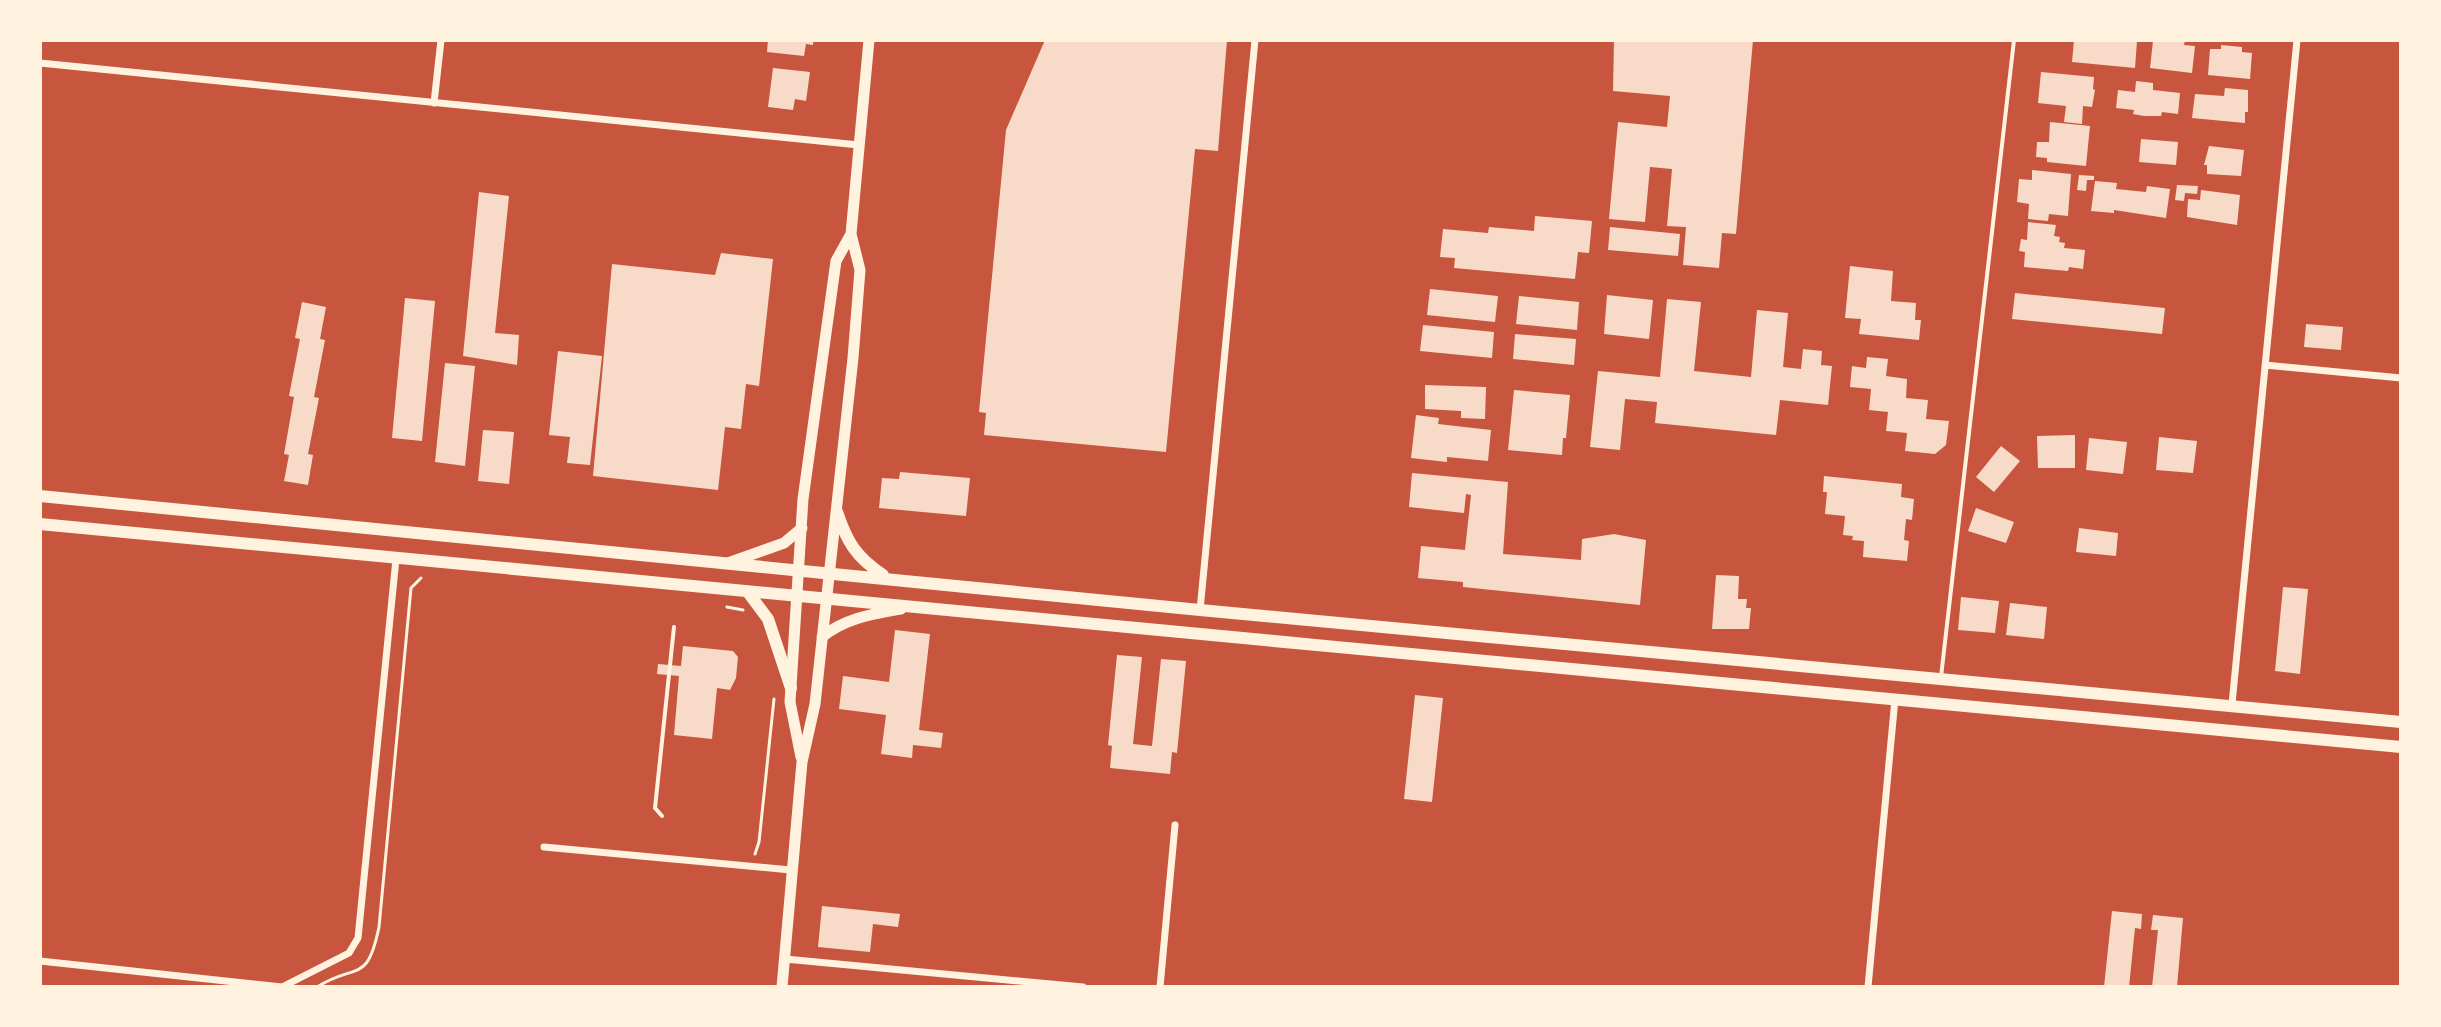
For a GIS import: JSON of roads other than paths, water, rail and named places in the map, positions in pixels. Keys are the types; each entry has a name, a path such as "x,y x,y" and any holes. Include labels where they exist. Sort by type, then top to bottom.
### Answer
{"highway":[{"path":"40,496 1200,610 2401,722"},
{"path":"837,512 851,546 886,578"},
{"path":"40,524 2401,747"},
{"path":"396,559 398,532"},
{"path":"747,591 768,619 791,688"},
{"path":"1197,632 1200,610"},
{"path":"1895,699 1898,674"},
{"path":"2229,730 2232,704"}],"main road":[{"path":"782,987 802,762 815,704 860,270 851,234 869,40"},
{"path":"802,762 790,702 807,464 836,261 851,234"},
{"path":"728,563 784,543 802,528"},
{"path":"822,637 836,626 864,616 918,607"}],"street":[{"path":"434,103 441,40"},
{"path":"1200,610 1255,40"},
{"path":"2232,704 2297,40"},
{"path":"40,63 859,145"},
{"path":"2265,365 2401,378"},
{"path":"40,961 282,987 349,953 358,938 396,559"},
{"path":"1868,987 1895,699"},
{"path":"1160,987 1175,825"},
{"path":"544,847 791,870"},
{"path":"785,959 1083,987"}],"lane":[{"path":"1941,678 2014,40"},
{"path":"662,816 655,808 674,627"}]}
